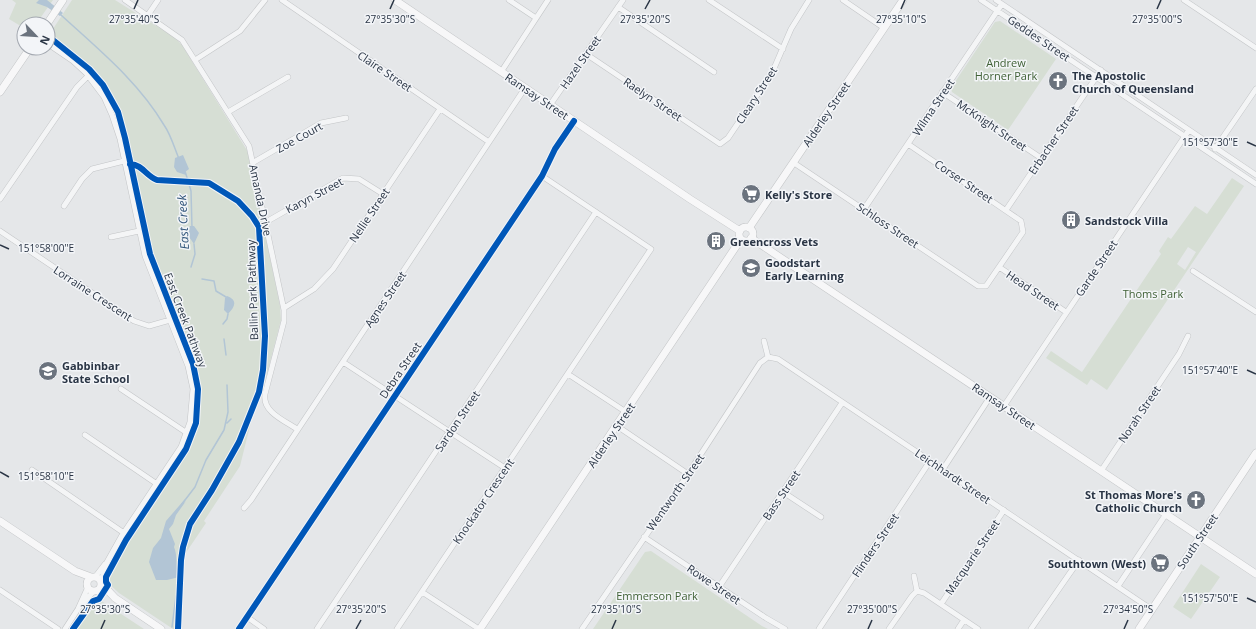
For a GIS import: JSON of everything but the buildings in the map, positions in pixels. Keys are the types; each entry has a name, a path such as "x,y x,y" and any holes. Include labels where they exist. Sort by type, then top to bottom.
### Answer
{"street":[{"path":"53,16 64,0"},
{"name":"Amanda Drive","path":"125,0 179,37 249,146 254,162 284,308 284,321 264,400 270,411 298,429"},
{"path":"148,15 158,0"},
{"path":"195,60 240,32 264,0"},
{"name":"Claire Street","path":"282,0 489,142"},
{"name":"Ramsay Street","path":"395,0 690,199 740,230"},
{"path":"509,0 536,18"},
{"path":"501,72 548,0"},
{"name":"Hazel Street","path":"550,105 623,0"},
{"path":"709,0 715,2 783,49"},
{"name":"Cleary Street","path":"720,144 728,138 772,73 791,29 809,0"},
{"path":"843,0 884,28"},
{"name":"Alderley Street","path":"749,228 903,0"},
{"name":"Geddes Street","path":"981,0 1256,184"},
{"name":"Geddes Street","path":"996,0 1256,175"},
{"path":"1184,0 1256,48"},
{"name":"Wilma Street","path":"864,209 1002,4"},
{"path":"618,7 714,72"},
{"path":"56,49 73,61 88,76 104,97 112,114 148,265 188,366 192,381 193,406 187,433 177,454 124,533 65,629"},
{"name":"Raelyn Street","path":"586,54 720,144"},
{"path":"0,92 25,56"},
{"name":"Erbacher Street","path":"1006,210 1101,70"},
{"path":"0,199 77,87 88,76"},
{"path":"228,112 288,77"},
{"name":"Agnes Street","path":"244,508 251,500 525,88"},
{"path":"1212,154 1256,89"},
{"name":"McKnight Street","path":"942,92 1041,158"},
{"name":"Nellie Street","path":"284,308 307,294 327,276 440,109"},
{"name":"Zoe Court","path":"254,162 321,123 346,118"},
{"name":"Debra Street","path":"239,629 542,176 556,149 574,121"},
{"name":"Garde Street","path":"1004,406 1189,130"},
{"name":"Corser Street","path":"908,144 1020,219 1023,226 1023,232 999,267"},
{"path":"64,206 82,179 92,169 124,161"},
{"name":"Schloss Street","path":"794,163 978,286 982,288 986,286 999,267"},
{"path":"542,176 651,249 657,247"},
{"name":"Karyn Street","path":"266,222 342,178 354,178 364,181 383,194"},
{"name":"Sardon Street","path":"317,629 596,212"},
{"path":"749,228 753,233 752,238 745,242 741,239 739,234 740,230 749,228"},
{"path":"111,237 139,230"},
{"name":"Lorraine Crescent","path":"0,232 134,321 149,326 170,320"},
{"name":"Ramsay Street","path":"752,238 1256,574"},
{"name":"Alderley Street","path":"480,629 741,239"},
{"name":"Knockator Crescent","path":"397,629 651,249"},
{"name":"Head Street","path":"999,267 1066,312"},
{"path":"1194,271 1256,312"},
{"name":"Norah Street","path":"1101,471 1179,354 1188,336"},
{"path":"764,341 768,357"},
{"name":"Leichhardt Street","path":"768,357 778,359 842,403 943,468 1151,609"},
{"name":"Wentworth Street","path":"582,629 688,474 760,363 768,357"},
{"path":"343,362 505,468"},
{"path":"568,374 626,412"},
{"path":"121,389 187,433"},
{"path":"943,468 990,397"},
{"name":"Bass Street","path":"719,587 842,403"},
{"path":"617,426 688,474"},
{"path":"85,435 157,484"},
{"name":"South Street","path":"1139,629 1256,453"},
{"name":"Flinders Street","path":"819,629 930,461"},
{"path":"32,470 124,533"},
{"path":"783,492 821,517"},
{"name":"Macquarie Street","path":"941,604 1004,510"},
{"path":"1118,586 1166,514"},
{"path":"0,521 161,629"},
{"name":"Rowe Street","path":"644,537 785,629"},
{"path":"1032,629 1079,560"},
{"path":"914,576 917,591"},
{"path":"0,590 58,629"},
{"path":"917,591 924,593 978,629"},
{"path":"889,629 917,591"},
{"path":"422,592 480,629"},
{"path":"246,617 264,629"},
{"path":"958,629 964,620"}],"green space":[{"path":"12,0 53,0 42,16 16,16 16,23 9,19 16,3"},
{"path":"72,0 115,0 174,37 182,45 248,152 280,306 281,320 262,393 254,410 240,466 204,521 206,523 181,560 180,629 173,629 119,593 106,581 112,564 173,474 185,453 194,432 198,409 198,384 191,355 151,254 126,138 119,115 102,83 86,65 56,42 56,24"},
{"name":"Andrew Horner Park","path":"1000,21 1056,59 1008,130 952,92 951,88 995,22"},
{"name":"Thoms Park","path":"1232,178 1244,186 1107,390 1091,379 1087,385 1046,358 1051,351 1082,372 1161,254 1159,251 1168,237 1171,239 1195,206 1207,214","holes":["1188,247 1196,252 1185,270 1177,264"]},
{"name":"Emmerson Park","path":"651,551 768,629 593,629 645,552"},
{"path":"1201,564 1220,577 1191,619 1173,607"},
{"path":"100,600 144,629 76,629 92,604"}],"water":[{"path":"39,0 47,0 63,13 60,16 47,7 36,3"},
{"path":"183,155 189,169 185,172 186,175 177,172 174,167 175,158"},
{"path":"190,226 194,226 199,233 194,244 187,234"},
{"path":"227,296 234,302 234,306 228,314 224,310 225,298"},
{"path":"185,499 184,503 186,501 176,515 173,524 169,529 175,544 174,547 179,577 167,580 156,580 149,562 153,548 161,538 166,521"}],"waterway":[{"name":"East Creek","path":"61,15 117,66 142,94 154,109 171,137 179,159"},
{"name":"East Creek","path":"185,171 191,191 192,228"},
{"name":"East Creek","path":"191,267 195,254 194,244"},
{"name":"East Creek","path":"202,279 214,281 216,291 226,297"},
{"name":"East Creek","path":"223,324 227,319 228,314"},
{"name":"East Creek","path":"224,339 226,355"},
{"name":"East Creek","path":"182,504 195,487 206,460 224,430 228,412 227,385"},
{"name":"East Creek","path":"227,423 231,419"},
{"name":"East Creek","path":"172,627 176,596"}],"cycle path":[{"name":"East Creek Pathway","path":"56,42 89,69 103,85 118,112 150,254 193,364 198,389 196,423 186,449 126,540 106,577 106,582 108,585 99,599 93,601 73,629"},
{"path":"239,629 542,176 555,149 574,121"},
{"name":"Ballin Park Pathway","path":"130,164 138,166 157,180 209,183 238,201 252,216 259,227 265,336 263,370 259,392 239,442 212,490 190,524 183,547 181,560 178,629"}],"place":[{"name":"The Apostolic Church of Queensland","path":"1058,81"},
{"name":"Kelly's Store","path":"751,194"},
{"name":"Sandstock Villa","path":"1071,220"},
{"name":"Greencross Vets","path":"716,241"},
{"name":"Goodstart Early Learning","path":"751,268"},
{"name":"Gabbinbar State School","path":"48,371"},
{"name":"St Thomas More's Catholic Church","path":"1196,500"},
{"name":"Southtown (West)","path":"1160,563"}]}
